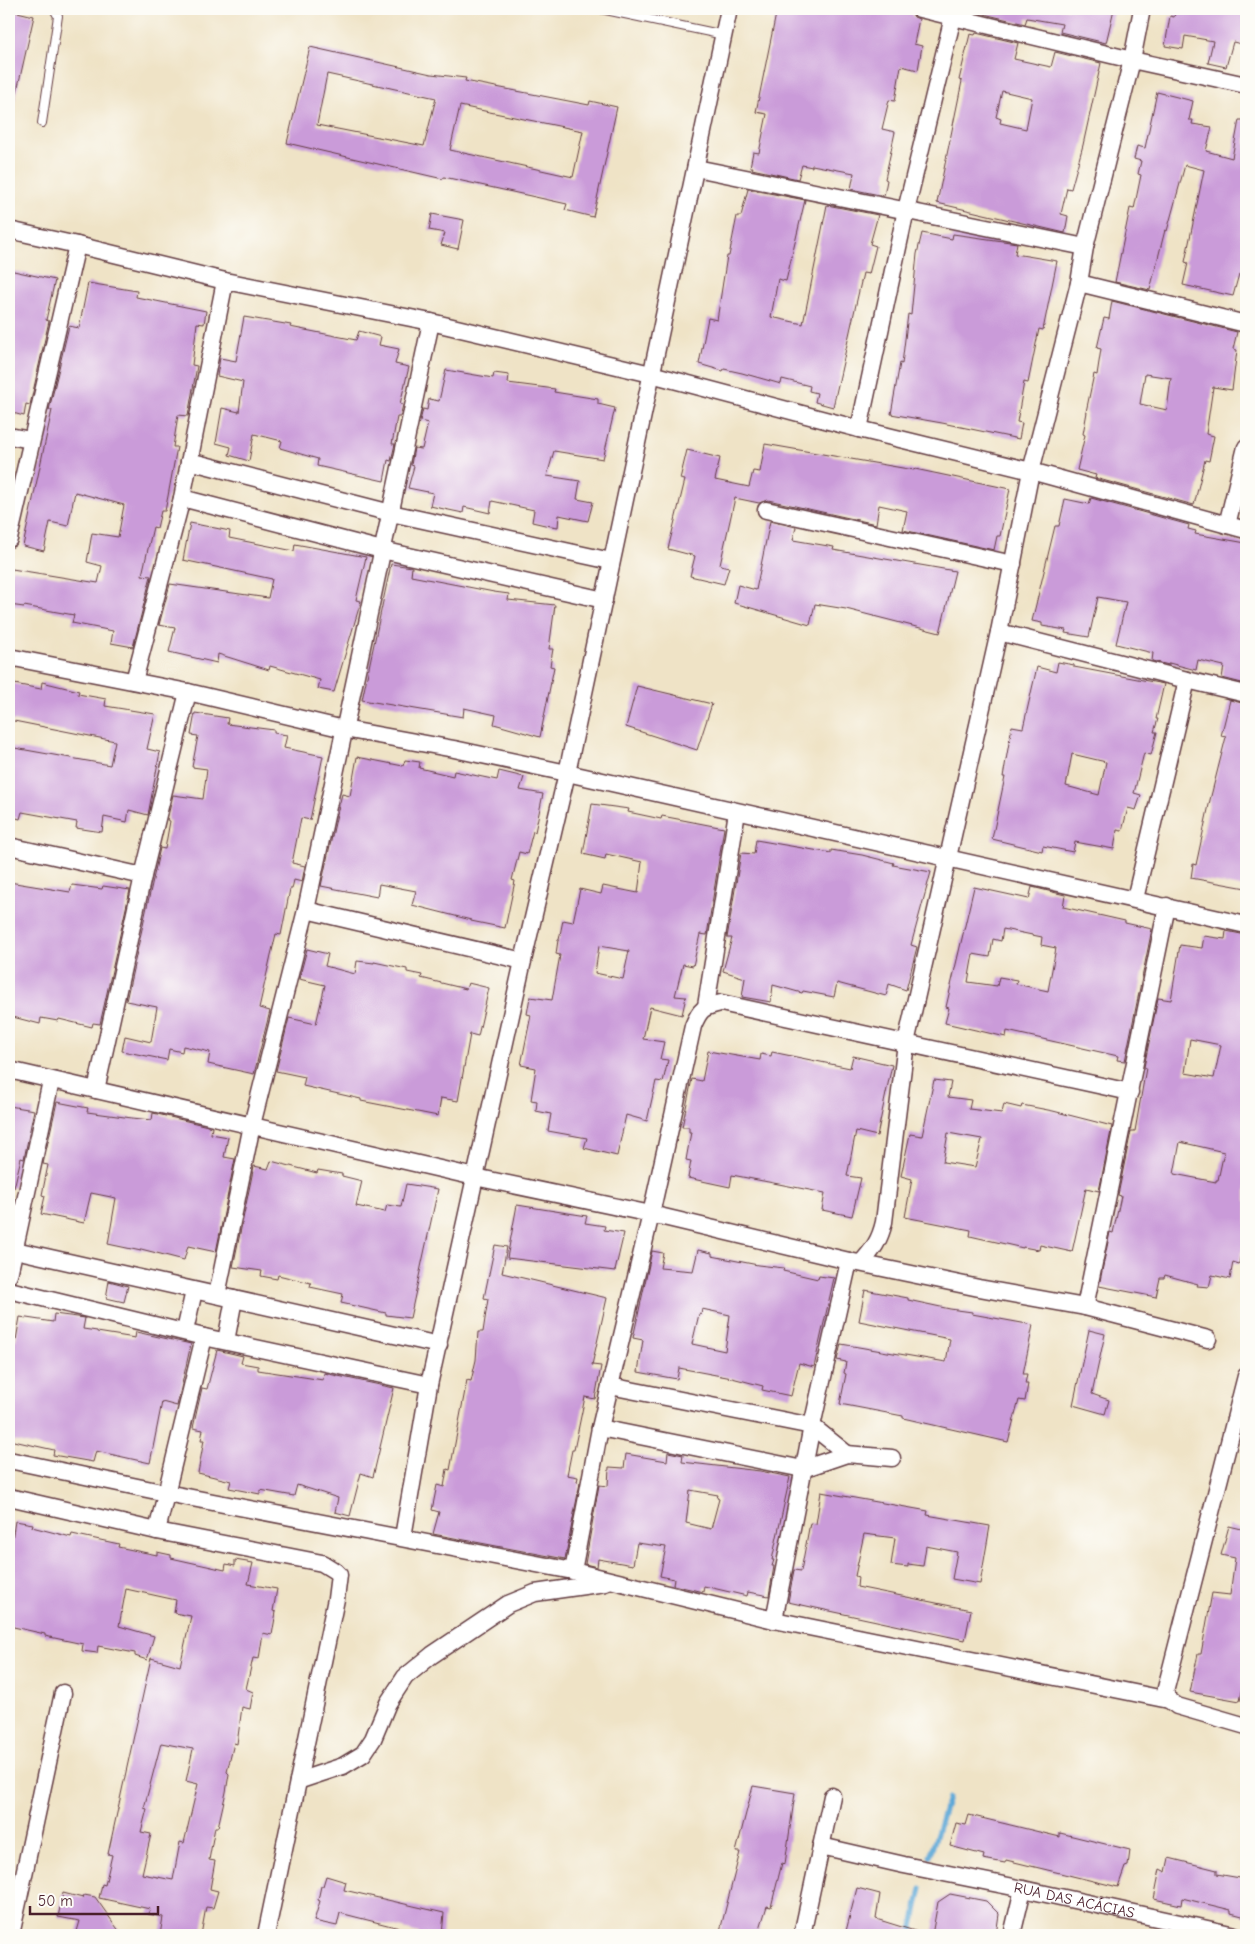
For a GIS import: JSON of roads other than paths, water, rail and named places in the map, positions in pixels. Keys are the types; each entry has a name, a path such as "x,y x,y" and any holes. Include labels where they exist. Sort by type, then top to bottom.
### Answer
{"street":[{"path":"403,1537 429,1385 523,961 567,774 729,9"},
{"path":"920,9 1132,60 1246,85"},
{"path":"774,1620 812,1426 855,1262 874,1249 881,1235 884,1222 906,1043 999,632 1030,471 1079,283 1085,247 1132,60 1142,9"},
{"path":"859,429 906,210 953,17"},
{"path":"696,168 1085,247"},
{"path":"9,230 225,281 431,322 651,374 859,429 1030,471 1246,530"},
{"path":"9,539 30,440 77,245"},
{"path":"134,681 182,498 225,281"},
{"path":"1079,283 1246,324"},
{"path":"217,1295 252,1125 306,910 431,322"},
{"path":"9,436 30,440"},
{"path":"1227,524 1246,447"},
{"path":"189,461 391,514 611,561"},
{"path":"182,498 382,550 604,600"},
{"path":"766,510 1013,564"},
{"path":"999,632 1246,694"},
{"path":"9,657 188,692 344,729 454,749 1246,925"},
{"path":"1135,899 1187,680"},
{"path":"96,1090 143,876 188,692"},
{"path":"706,1006 737,812"},
{"path":"9,846 143,876"},
{"path":"1085,1307 1167,906"},
{"path":"306,910 523,961"},
{"path":"573,1571 600,1428 652,1214 693,1026 698,1014 706,1006 721,1003 1130,1092"},
{"path":"9,1070 475,1177 652,1214 855,1262 979,1288 1085,1307 1208,1339"},
{"path":"9,1274 51,1081"},
{"path":"15,1250 438,1345"},
{"path":"9,1290 204,1337 429,1385"},
{"path":"185,1331 194,1291"},
{"path":"226,1341 234,1299"},
{"path":"157,1531 204,1337"},
{"path":"1169,1700 1165,1692 1246,1376"},
{"path":"610,1386 812,1426 848,1454"},
{"path":"600,1428 803,1469 848,1454 892,1458"},
{"path":"9,1460 166,1493 573,1571 774,1620 1169,1700 1177,1706 1190,1711 1246,1726"},
{"path":"9,1497 157,1531 322,1563 338,1575 336,1599 266,1935"},
{"path":"298,1781 343,1766 363,1754 373,1739 388,1704 405,1677 432,1655 508,1604 534,1593 615,1582"},
{"path":"11,1935 64,1694"},
{"path":"802,1935 832,1796"},
{"name":"RUA DAS ACÁCIAS","path":"821,1846 943,1874 1023,1889 1235,1935"},
{"path":"1012,1935 1023,1889"}],"lane":[{"path":"42,123 58,16 54,9"},
{"path":"601,9 724,35"}],"waterway":[{"path":"930,1856 948,1798"},
{"path":"911,1935 921,1888"}]}
